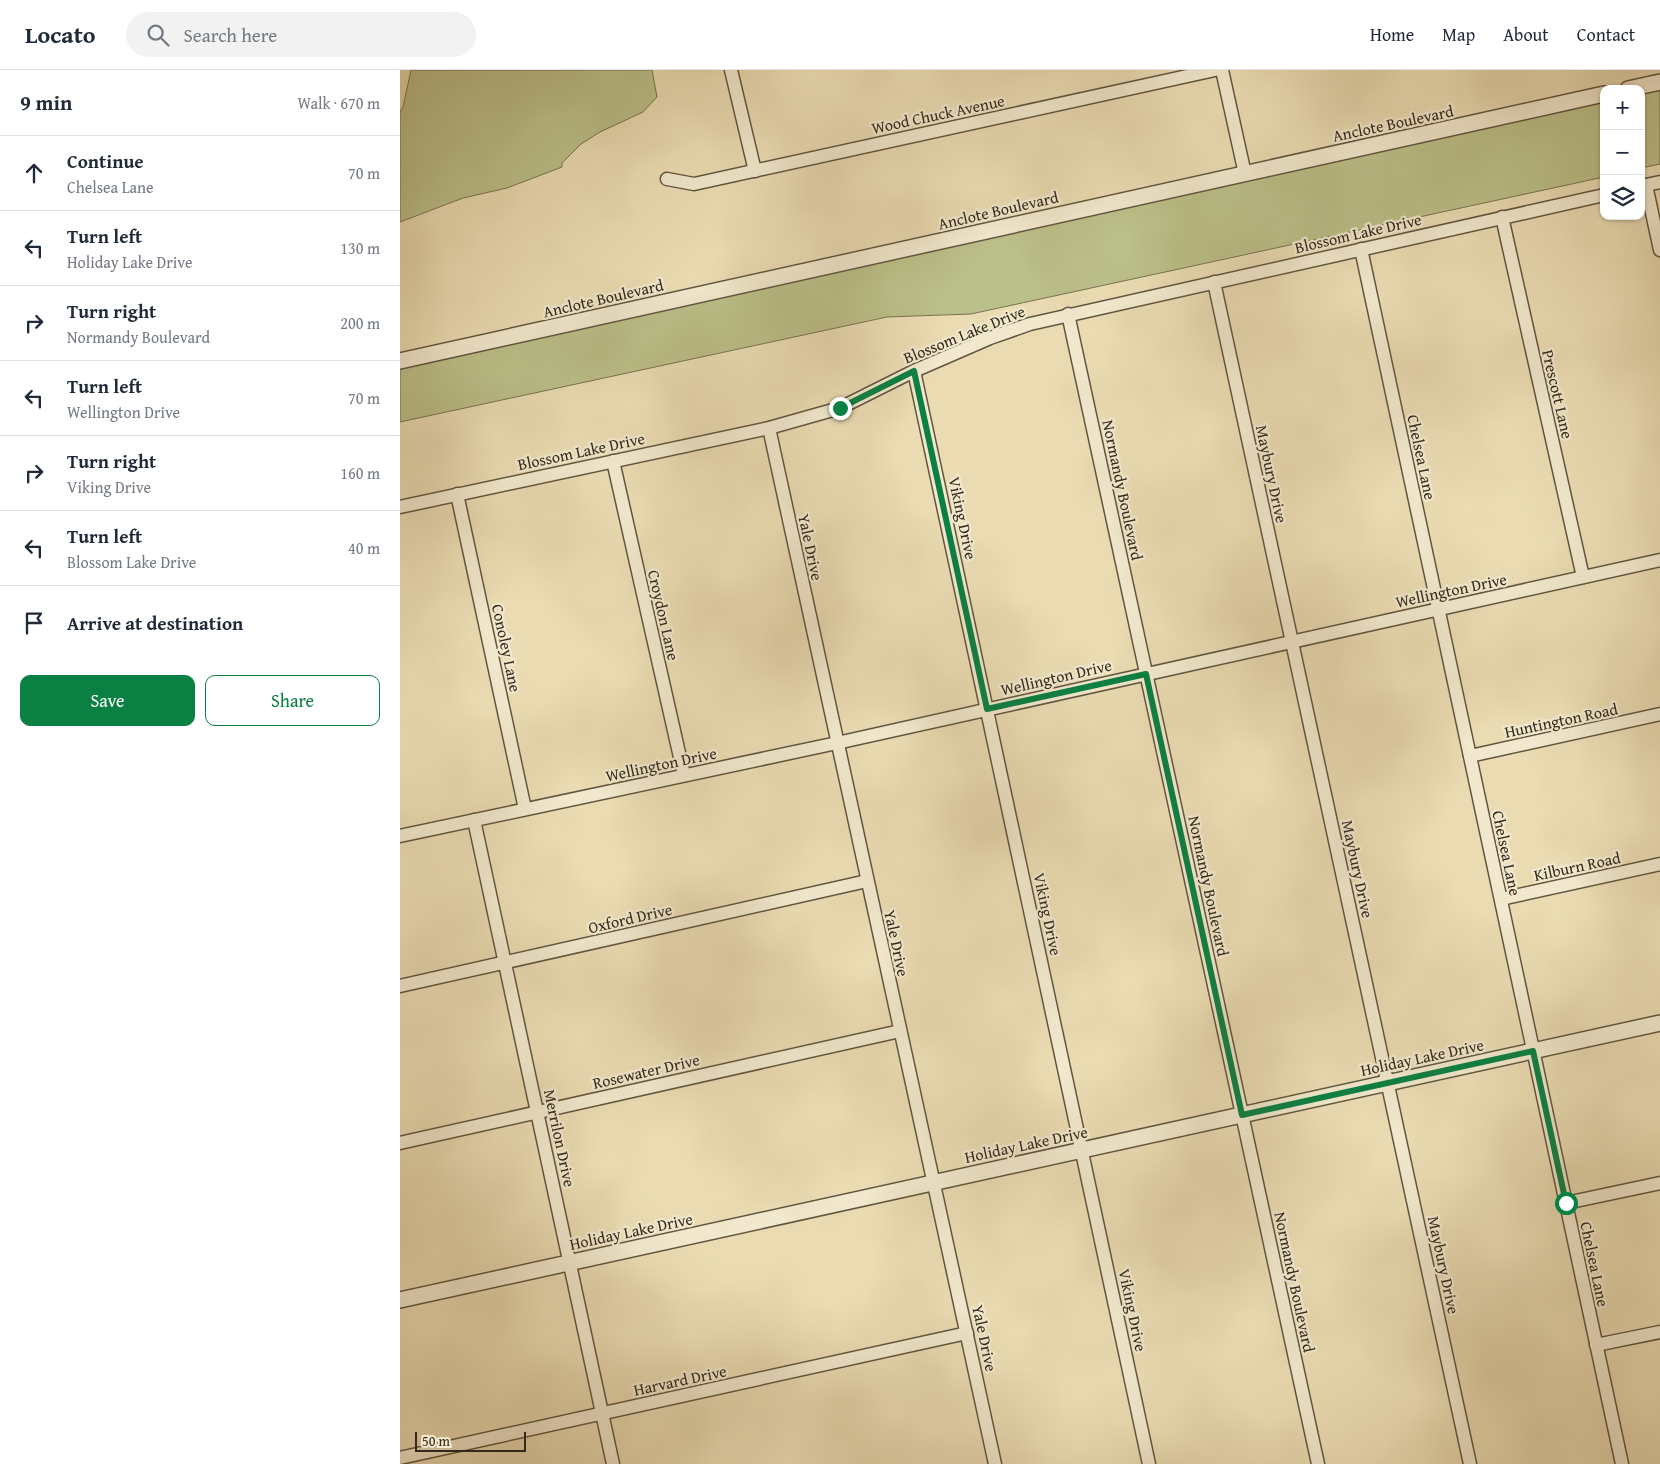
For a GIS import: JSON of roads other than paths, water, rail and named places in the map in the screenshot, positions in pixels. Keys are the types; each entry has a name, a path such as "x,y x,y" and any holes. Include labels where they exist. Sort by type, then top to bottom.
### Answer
{"street":[{"path":"731,70 755,171"},
{"name":"Wood Chuck Avenue","path":"667,179 694,184 1215,70"},
{"path":"1222,70 1245,174"},
{"path":"1645,85 1660,82"},
{"name":"Anclote Boulevard","path":"400,361 1600,95"},
{"path":"1645,186 1660,182"},
{"path":"1645,190 1660,250"},
{"name":"Blossom Lake Drive","path":"400,507 769,428 840,408 914,371 990,338 1030,324 1068,314 1600,196"},
{"name":"Prescott Lane","path":"1502,218 1583,577"},
{"name":"Chelsea Lane","path":"1361,249 1622,1464"},
{"name":"Maybury Drive","path":"1214,282 1470,1464"},
{"name":"Normandy Boulevard","path":"1068,314 1318,1464"},
{"name":"Viking Drive","path":"914,371 1150,1464"},
{"name":"Yale Drive","path":"769,428 996,1464"},
{"name":"Croydon Lane","path":"613,461 684,775"},
{"name":"Conoley Lane","path":"457,494 525,809"},
{"name":"Wellington Drive","path":"400,836 837,743 1660,560"},
{"name":"Huntington Road","path":"1470,756 1660,714"},
{"name":"Merrilon Drive","path":"474,820 614,1464"},
{"name":"Kilburn Road","path":"1501,900 1660,864"},
{"name":"Oxford Drive","path":"400,986 867,881"},
{"name":"Holiday Lake Drive","path":"400,1300 1660,1023"},
{"name":"Rosewater Drive","path":"400,1143 900,1031"},
{"path":"1566,1203 1660,1183"},
{"path":"1596,1345 1660,1332"},
{"name":"Harvard Drive","path":"400,1458 967,1333"}]}
